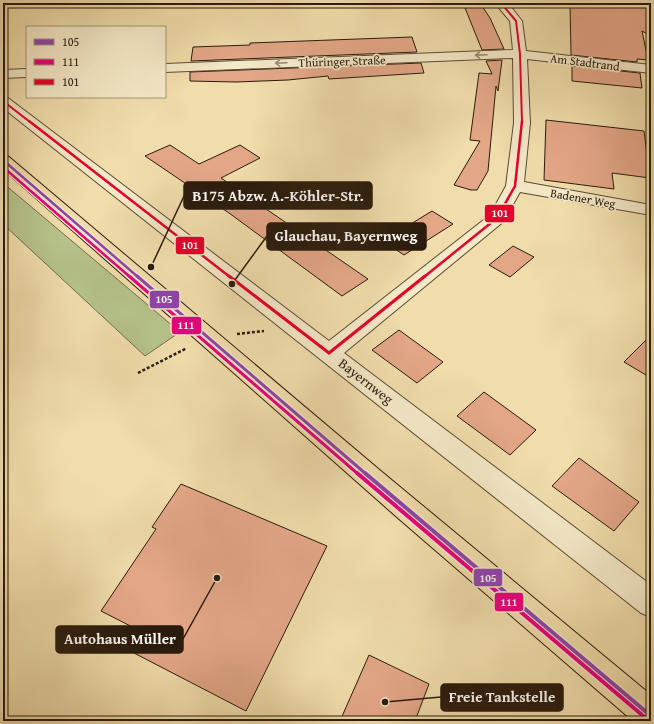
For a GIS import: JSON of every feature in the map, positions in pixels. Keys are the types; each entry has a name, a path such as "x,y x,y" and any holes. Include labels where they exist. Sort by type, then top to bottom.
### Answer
{"main road":[{"path":"3,160 369,477 651,716"}],"street":[{"path":"330,352 497,218 515,186 522,123 520,54 516,21 501,3"},
{"name":"Thüringer Straße","path":"166,68 520,54"},
{"name":"Am Stadtrand","path":"520,54 651,69"},
{"path":"3,74 26,73"},
{"name":"Bayernweg","path":"3,102 330,352 651,603"},
{"name":"Badener Weg","path":"515,186 651,210"}],"green space":[{"path":"3,183 180,332 145,356 3,224"}],"building":[{"path":"463,3 480,3 490,18 504,49 482,50"},
{"path":"570,3 651,3 651,36 642,31 648,60 637,59 637,62 571,55"},
{"path":"412,37 417,52 191,61 193,47 250,45 250,43"},
{"path":"502,60 498,91 496,86 488,171 477,190 471,190 454,185 480,141 470,140 479,73 492,74 486,61"},
{"path":"421,63 424,73 329,79 328,76 288,80 236,82 190,81 190,72"},
{"path":"572,66 640,73 642,88 572,81"},
{"path":"546,120 644,131 650,178 612,173 614,189 544,180"},
{"path":"170,145 199,164 240,145 260,158 221,178 368,279 342,296 229,213 145,156"},
{"path":"432,211 453,224 404,255 383,241"},
{"path":"513,246 534,257 510,277 489,265"},
{"path":"399,330 443,362 417,383 372,350"},
{"path":"651,335 651,378 624,362"},
{"path":"484,392 536,430 510,455 457,416"},
{"path":"579,458 639,502 614,531 552,486"},
{"path":"181,484 327,546 246,711 134,653 146,634 101,611 156,529 152,527"},
{"path":"369,655 429,684 415,721 340,721"}],"transit line":[{"name":"101","path":"329,353 497,218 515,186 522,123 520,54 516,21 501,3"},
{"name":"101","path":"3,101 329,353"},
{"name":"105","path":"3,160 373,480 651,716"},
{"name":"111","path":"3,167 370,484 648,720"}],"place":[{"name":"B175 Abzw. A.-Köhler-Str.","path":"151,267"},
{"name":"Glauchau, Bayernweg","path":"232,284"},
{"name":"Autohaus Müller","path":"217,578"},
{"name":"Freie Tankstelle","path":"385,702"}]}
